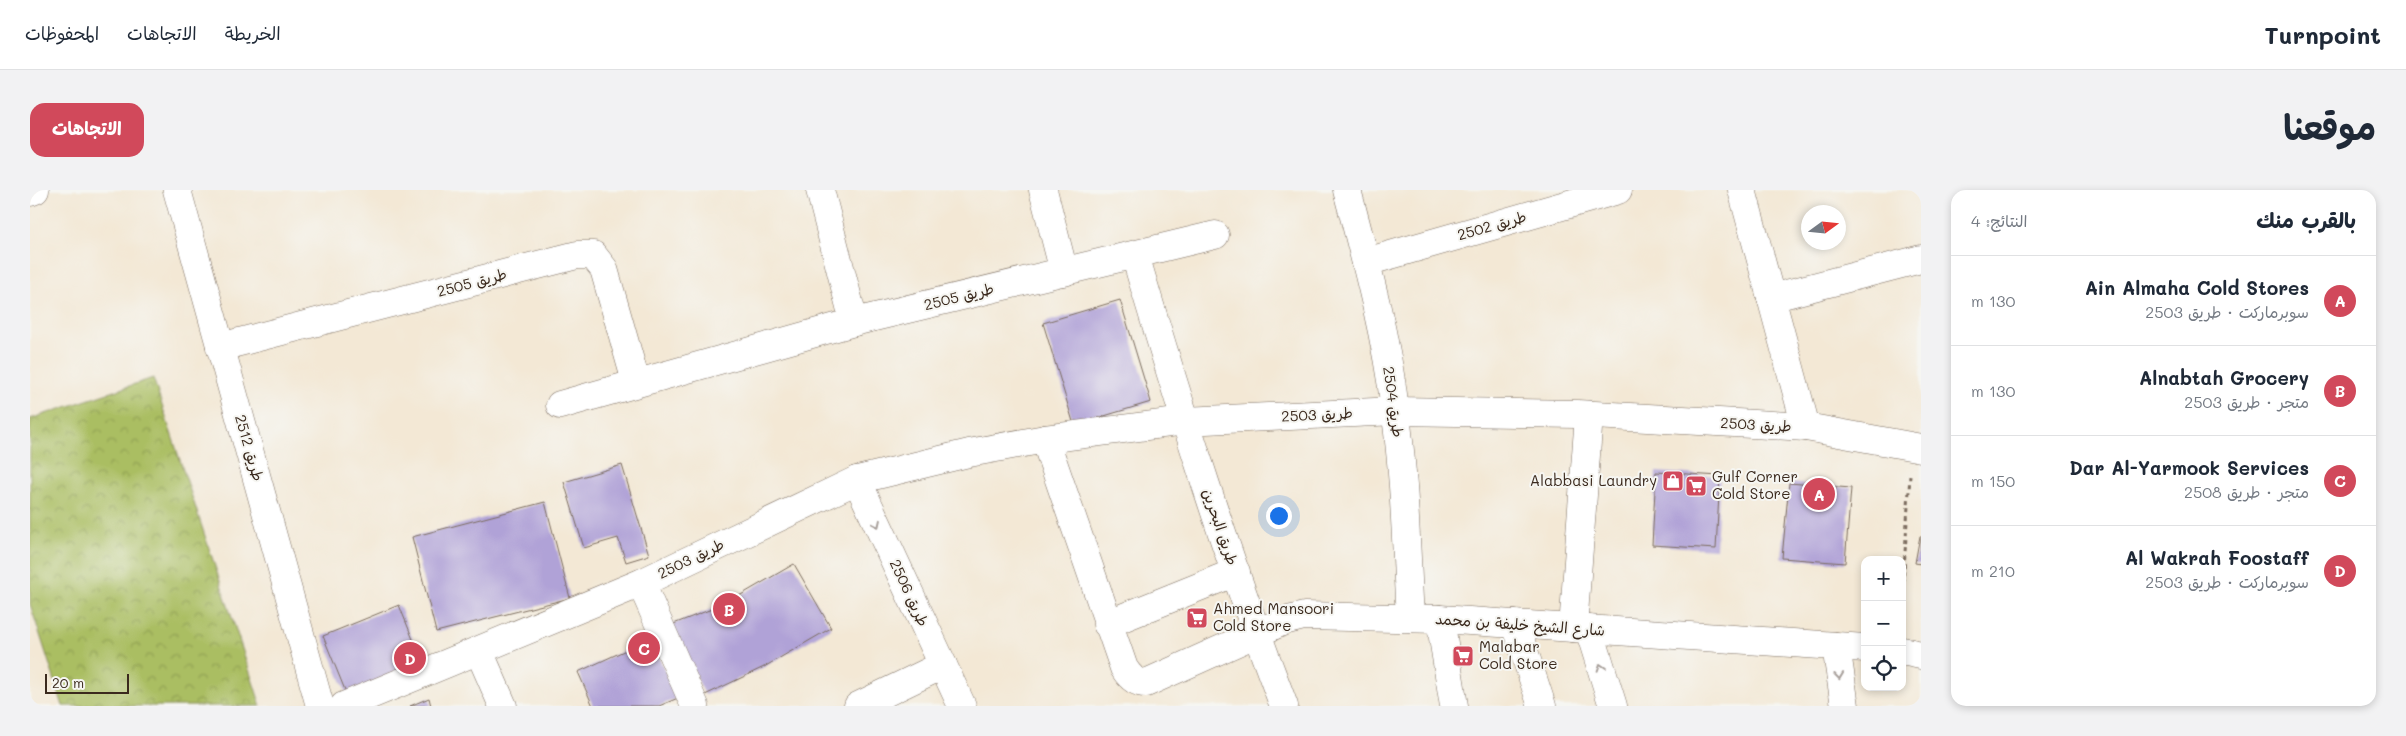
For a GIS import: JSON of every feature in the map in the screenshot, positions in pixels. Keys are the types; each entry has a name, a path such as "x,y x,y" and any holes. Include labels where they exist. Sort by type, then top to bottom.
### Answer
{"street":[{"path":"30,192 35,190"},
{"name":"طريق 2512","path":"177,190 320,706"},
{"path":"820,190 854,322"},
{"path":"1043,190 1064,272"},
{"name":"طريق 2504","path":"1347,190 1366,262 1396,411 1410,618"},
{"name":"طريق 2502","path":"1366,262 1618,190"},
{"path":"1742,190 1806,427"},
{"name":"طريق 2505","path":"560,405 854,322 1214,235"},
{"name":"طريق 2505","path":"220,347 577,255 593,256 604,269 636,382"},
{"path":"1136,255 1185,421"},
{"path":"1771,298 1921,259"},
{"name":"طريق 2503","path":"344,706 641,583 856,480 969,453 1045,439 1185,421 1396,411 1589,415 1806,427 1917,448"},
{"path":"1589,415 1581,628 1613,706"},
{"name":"طريق البحرين","path":"1185,421 1256,633"},
{"path":"1045,439 1107,624 1128,675 1140,683 1146,682 1256,633 1284,706"},
{"name":"طريق 2506","path":"856,480 962,706"},
{"path":"1107,624 1236,572"},
{"path":"641,583 695,706"},
{"name":"شارع الشيخ خليفة بن محمد","path":"1256,633 1284,621 1304,616 1410,618 1861,648"},
{"path":"1440,619 1454,706"},
{"path":"1515,624 1542,706"},
{"path":"1836,646 1845,706"},
{"path":"479,651 503,706"},
{"path":"1906,652 1921,655"},
{"path":"858,706 943,664"}],"path":[{"path":"1906,559 1917,448"}],"green space":[{"path":"153,378 261,706 63,706 30,604 30,419"}],"building":[{"path":"1120,300 1151,402 1074,425 1043,323"},
{"path":"622,465 649,555 626,562 618,538 584,548 564,482"},
{"path":"1656,472 1720,476 1716,549 1652,545"},
{"path":"1789,483 1851,488 1845,563 1782,558"},
{"path":"545,502 570,598 436,632 412,537"},
{"path":"1921,536 1921,564 1915,563"},
{"path":"794,564 831,628 764,667 705,695 671,625 727,603"},
{"path":"399,605 423,664 347,695 323,636"},
{"path":"650,639 678,698 659,706 593,706 578,672"},
{"path":"429,698 431,706 410,706"}],"place":[{"name":"Alabbasi Laundry","path":"1673,481"},
{"name":"Gulf Corner Cold Store","path":"1696,486"},
{"name":"Ain Almaha Cold Stores","path":"1819,494"},
{"name":"Alnabtah Grocery","path":"729,609"},
{"name":"Ahmed Mansoori Cold Store","path":"1197,618"},
{"name":"Dar Al-Yarmook Services","path":"644,648"},
{"name":"Malabar Cold Store","path":"1463,656"},
{"name":"Al Wakrah Foostaff","path":"410,658"}]}
